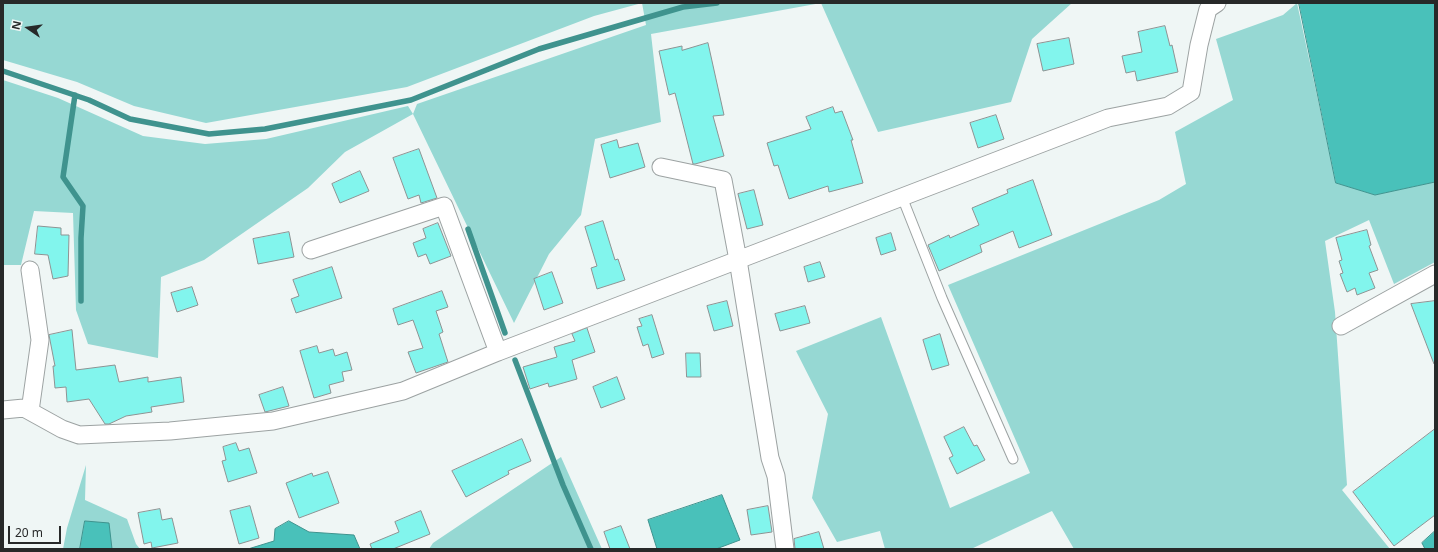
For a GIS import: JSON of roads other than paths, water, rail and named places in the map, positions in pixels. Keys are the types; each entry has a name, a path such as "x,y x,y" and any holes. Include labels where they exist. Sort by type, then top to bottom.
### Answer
{"street":[{"path":"3,410 24,408 62,429 79,435 170,431 273,421 403,391 498,352 1108,118 1168,106 1191,92 1198,45 1208,9 1217,3"},
{"path":"661,167 723,180 738,260 770,458 776,476 785,549"},
{"path":"311,250 444,206 498,352"},
{"path":"30,270 40,340 30,411"},
{"path":"1341,326 1435,274"}],"lane":[{"path":"902,197 942,298 1013,459"}],"waterway":[{"path":"3,71 89,100 130,119 209,134 265,129 411,100 539,49 683,7 717,3"},
{"path":"75,95 63,177 83,206 81,238 81,301"},
{"path":"468,229 505,333"},
{"path":"515,360 563,485 591,549"}]}
